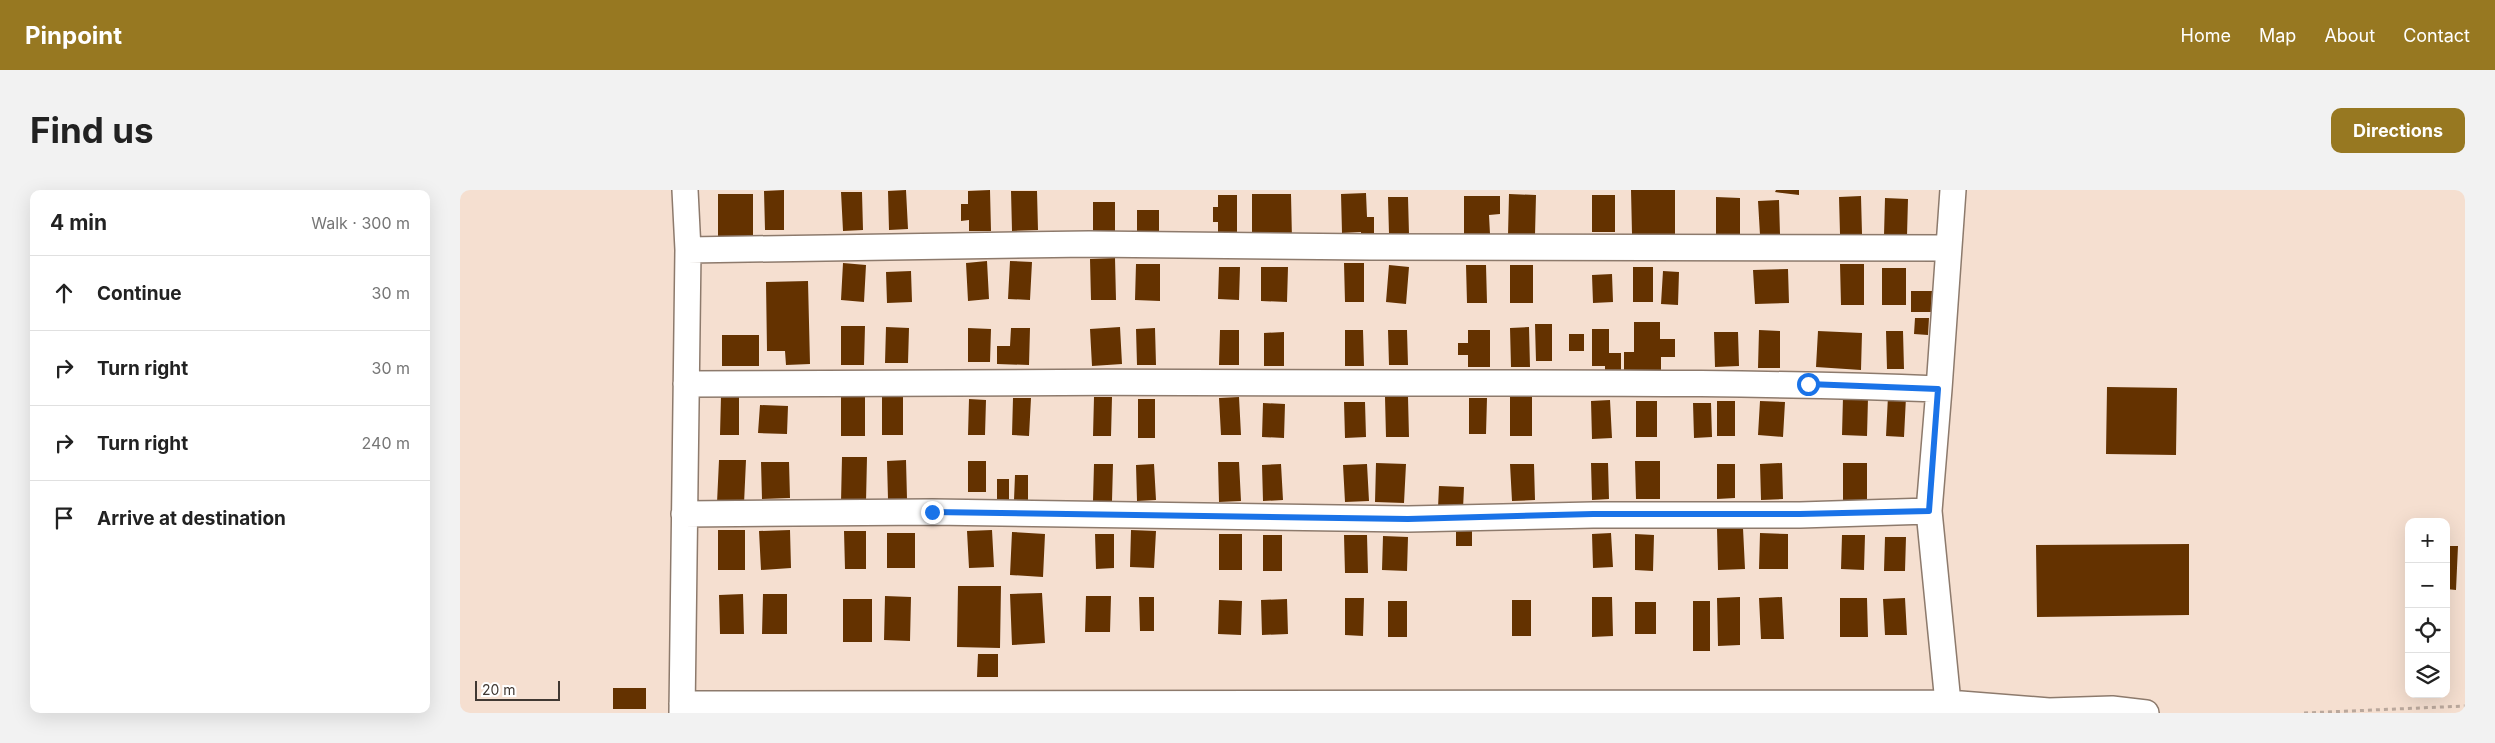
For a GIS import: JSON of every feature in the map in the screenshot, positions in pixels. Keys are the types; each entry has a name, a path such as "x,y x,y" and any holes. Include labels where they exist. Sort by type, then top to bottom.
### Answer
{"street":[{"path":"685,190 688,250 682,709 1948,703 2049,711 2112,709 2146,713"},
{"path":"1948,703 1929,511 1953,190"},
{"path":"688,250 1089,244 1370,247 1949,248"},
{"path":"686,384 1032,381 1618,383 1808,384 1938,389"},
{"path":"684,514 932,512 1408,519 1593,514 1800,514 1929,511"}],"path":[{"path":"2304,713 2465,706"}],"building":[{"path":"784,190 784,230 765,230 764,191"},
{"path":"906,190 908,229 889,230 888,191"},
{"path":"990,190 991,231 969,231 969,220 961,221 961,204 968,204 968,191"},
{"path":"1631,190 1675,190 1675,234 1632,234"},
{"path":"1776,190 1799,190 1799,195 1775,192"},
{"path":"1011,191 1037,191 1038,230 1012,231"},
{"path":"841,192 862,192 863,230 843,231"},
{"path":"1366,193 1367,217 1374,217 1374,239 1361,239 1361,232 1342,233 1341,194"},
{"path":"718,194 753,194 753,243 718,243"},
{"path":"1252,194 1291,194 1292,240 1252,240"},
{"path":"1509,194 1536,195 1535,235 1508,235"},
{"path":"1218,195 1237,195 1237,233 1218,233 1218,222 1213,222 1213,207 1218,207"},
{"path":"1592,195 1615,195 1615,232 1592,232"},
{"path":"1464,196 1500,196 1500,214 1489,215 1490,234 1464,235"},
{"path":"1861,196 1862,234 1840,234 1839,197"},
{"path":"1388,197 1408,197 1409,234 1389,234"},
{"path":"1716,197 1740,198 1740,234 1716,234"},
{"path":"1885,198 1908,199 1907,236 1884,235"},
{"path":"1779,200 1780,234 1760,235 1758,201"},
{"path":"1093,202 1115,202 1115,232 1093,232"},
{"path":"1137,210 1159,210 1159,232 1137,232"},
{"path":"1115,258 1116,300 1091,300 1090,259"},
{"path":"987,261 989,299 968,301 966,263"},
{"path":"1010,261 1032,262 1030,300 1008,299"},
{"path":"843,263 866,265 864,302 841,300"},
{"path":"1344,263 1364,263 1364,302 1345,302"},
{"path":"1136,264 1160,264 1160,301 1135,300"},
{"path":"1840,264 1864,264 1864,305 1841,305"},
{"path":"1389,265 1409,267 1406,304 1386,302"},
{"path":"1466,265 1486,265 1487,303 1467,303"},
{"path":"1510,265 1533,265 1533,303 1510,303"},
{"path":"1219,267 1240,267 1239,300 1218,299"},
{"path":"1261,267 1288,267 1287,302 1261,301"},
{"path":"1633,267 1653,267 1653,302 1633,302"},
{"path":"1882,268 1906,268 1906,305 1882,305"},
{"path":"1788,269 1789,303 1755,304 1753,270"},
{"path":"911,271 912,302 887,303 886,272"},
{"path":"1663,271 1679,272 1678,305 1661,304"},
{"path":"1612,274 1613,302 1593,303 1592,275"},
{"path":"808,281 810,364 786,365 785,351 767,351 766,282"},
{"path":"1911,291 1932,291 1931,312 1911,312"},
{"path":"1915,318 1929,318 1928,335 1914,334"},
{"path":"1634,322 1660,322 1660,339 1675,339 1675,357 1661,357 1661,373 1624,373 1624,352 1634,352"},
{"path":"1535,324 1552,324 1552,361 1536,361"},
{"path":"841,326 865,326 864,365 841,365"},
{"path":"886,327 909,328 908,363 885,363"},
{"path":"1120,327 1122,364 1092,366 1090,329"},
{"path":"1529,327 1530,367 1511,367 1510,328"},
{"path":"968,328 991,329 990,362 968,362"},
{"path":"1011,328 1030,328 1029,365 997,364 997,346 1010,346"},
{"path":"1155,328 1156,365 1137,365 1136,329"},
{"path":"1592,329 1609,329 1609,353 1621,353 1621,377 1605,377 1605,366 1592,366"},
{"path":"1220,330 1239,330 1239,365 1219,365"},
{"path":"1345,330 1363,330 1364,366 1345,366"},
{"path":"1388,330 1407,330 1408,365 1389,365"},
{"path":"1468,330 1490,330 1490,367 1468,367 1468,355 1458,355 1458,343 1468,343"},
{"path":"1759,330 1780,331 1780,368 1758,368"},
{"path":"1818,331 1862,333 1861,370 1816,367"},
{"path":"1886,331 1903,331 1904,369 1887,369"},
{"path":"1284,332 1284,366 1264,366 1264,333"},
{"path":"1714,332 1738,332 1739,366 1715,367"},
{"path":"1569,334 1584,334 1584,351 1569,351"},
{"path":"722,335 759,335 759,366 722,366"},
{"path":"2107,387 2177,388 2176,455 2106,454"},
{"path":"721,396 739,397 739,435 720,435"},
{"path":"841,396 865,396 865,436 841,436"},
{"path":"1532,396 1532,436 1510,436 1510,397"},
{"path":"1888,396 1906,397 1904,437 1886,436"},
{"path":"882,397 903,397 903,435 882,435"},
{"path":"1094,397 1112,397 1111,436 1093,436"},
{"path":"1239,397 1241,435 1221,435 1219,398"},
{"path":"1385,397 1408,397 1409,437 1386,437"},
{"path":"1843,397 1868,398 1867,436 1842,435"},
{"path":"1013,398 1031,398 1029,436 1012,435"},
{"path":"1469,398 1487,398 1486,434 1469,434"},
{"path":"969,399 986,400 985,435 968,435"},
{"path":"1138,399 1155,399 1155,438 1138,438"},
{"path":"1610,400 1612,438 1592,439 1591,401"},
{"path":"1636,401 1657,401 1657,437 1636,437"},
{"path":"1717,401 1735,401 1735,436 1717,436"},
{"path":"1760,401 1785,402 1783,437 1758,435"},
{"path":"1344,402 1365,402 1366,437 1345,438"},
{"path":"1263,403 1285,404 1284,438 1262,437"},
{"path":"1693,403 1711,403 1712,437 1694,438"},
{"path":"760,405 788,406 787,434 758,433"},
{"path":"842,457 867,457 866,502 841,502"},
{"path":"719,460 746,460 744,504 717,503"},
{"path":"906,460 907,499 888,499 887,461"},
{"path":"968,461 986,461 986,492 968,492"},
{"path":"1635,461 1660,461 1660,499 1636,499"},
{"path":"761,462 789,462 790,498 762,499"},
{"path":"1218,462 1239,462 1241,501 1219,502"},
{"path":"1376,463 1406,464 1404,503 1375,502"},
{"path":"1591,463 1608,463 1609,499 1592,500"},
{"path":"1782,463 1783,499 1761,500 1760,464"},
{"path":"1843,463 1867,463 1867,502 1843,502"},
{"path":"1094,464 1113,464 1112,501 1093,501"},
{"path":"1154,464 1156,500 1137,501 1136,465"},
{"path":"1281,464 1283,500 1263,501 1262,465"},
{"path":"1367,464 1369,501 1345,502 1343,465"},
{"path":"1510,464 1534,464 1535,500 1512,501"},
{"path":"1717,464 1735,464 1735,498 1717,499"},
{"path":"1015,475 1028,475 1028,500 1014,500"},
{"path":"997,479 1009,479 1009,504 997,504"},
{"path":"1439,486 1464,487 1463,509 1438,508"},
{"path":"1743,528 1745,569 1718,570 1717,529"},
{"path":"1456,529 1472,529 1472,546 1456,546"},
{"path":"718,530 745,530 745,570 718,570"},
{"path":"790,530 791,568 761,570 759,531"},
{"path":"992,530 994,567 969,568 967,531"},
{"path":"1131,530 1156,531 1154,568 1130,567"},
{"path":"844,531 866,531 866,569 845,569"},
{"path":"1012,532 1045,534 1043,577 1010,575"},
{"path":"887,533 915,533 915,568 887,568"},
{"path":"1611,533 1613,567 1593,568 1592,534"},
{"path":"1760,533 1788,534 1788,569 1759,569"},
{"path":"1095,534 1114,534 1114,568 1096,569"},
{"path":"1219,534 1242,534 1242,570 1219,570"},
{"path":"1635,534 1654,535 1653,571 1635,570"},
{"path":"1263,535 1282,535 1282,571 1263,571"},
{"path":"1344,535 1367,535 1368,573 1345,573"},
{"path":"1842,535 1865,535 1864,570 1841,569"},
{"path":"1383,536 1408,537 1407,571 1382,570"},
{"path":"1885,537 1906,537 1905,571 1884,571"},
{"path":"2189,544 2189,615 2037,617 2036,545"},
{"path":"2450,546 2458,546 2456,590 2450,589"},
{"path":"958,586 1001,586 1000,648 957,647"},
{"path":"1042,593 1045,643 1012,645 1010,594"},
{"path":"743,594 744,634 720,634 719,595"},
{"path":"763,594 787,594 787,634 762,634"},
{"path":"885,596 911,597 910,641 884,640"},
{"path":"1086,596 1111,596 1110,632 1085,632"},
{"path":"1139,597 1154,597 1154,631 1140,631"},
{"path":"1592,597 1612,597 1613,636 1592,637"},
{"path":"1740,597 1740,645 1718,646 1717,598"},
{"path":"1782,597 1784,639 1761,639 1759,598"},
{"path":"1345,598 1364,598 1363,636 1345,635"},
{"path":"1840,598 1867,598 1868,637 1840,637"},
{"path":"1905,598 1907,635 1885,635 1883,599"},
{"path":"843,599 872,599 872,642 843,642"},
{"path":"1287,599 1288,634 1262,635 1261,600"},
{"path":"1219,600 1242,601 1241,635 1218,634"},
{"path":"1512,600 1531,600 1531,636 1512,636"},
{"path":"1388,601 1407,601 1407,637 1388,637"},
{"path":"1693,601 1710,601 1710,651 1693,651"},
{"path":"1635,602 1656,602 1656,634 1635,634"},
{"path":"978,654 998,654 998,677 977,677"},
{"path":"613,688 646,688 646,709 613,709"}],"route":[{"path":"932,512 1408,519 1593,514 1800,514 1929,511 1938,389 1808,384"}]}
